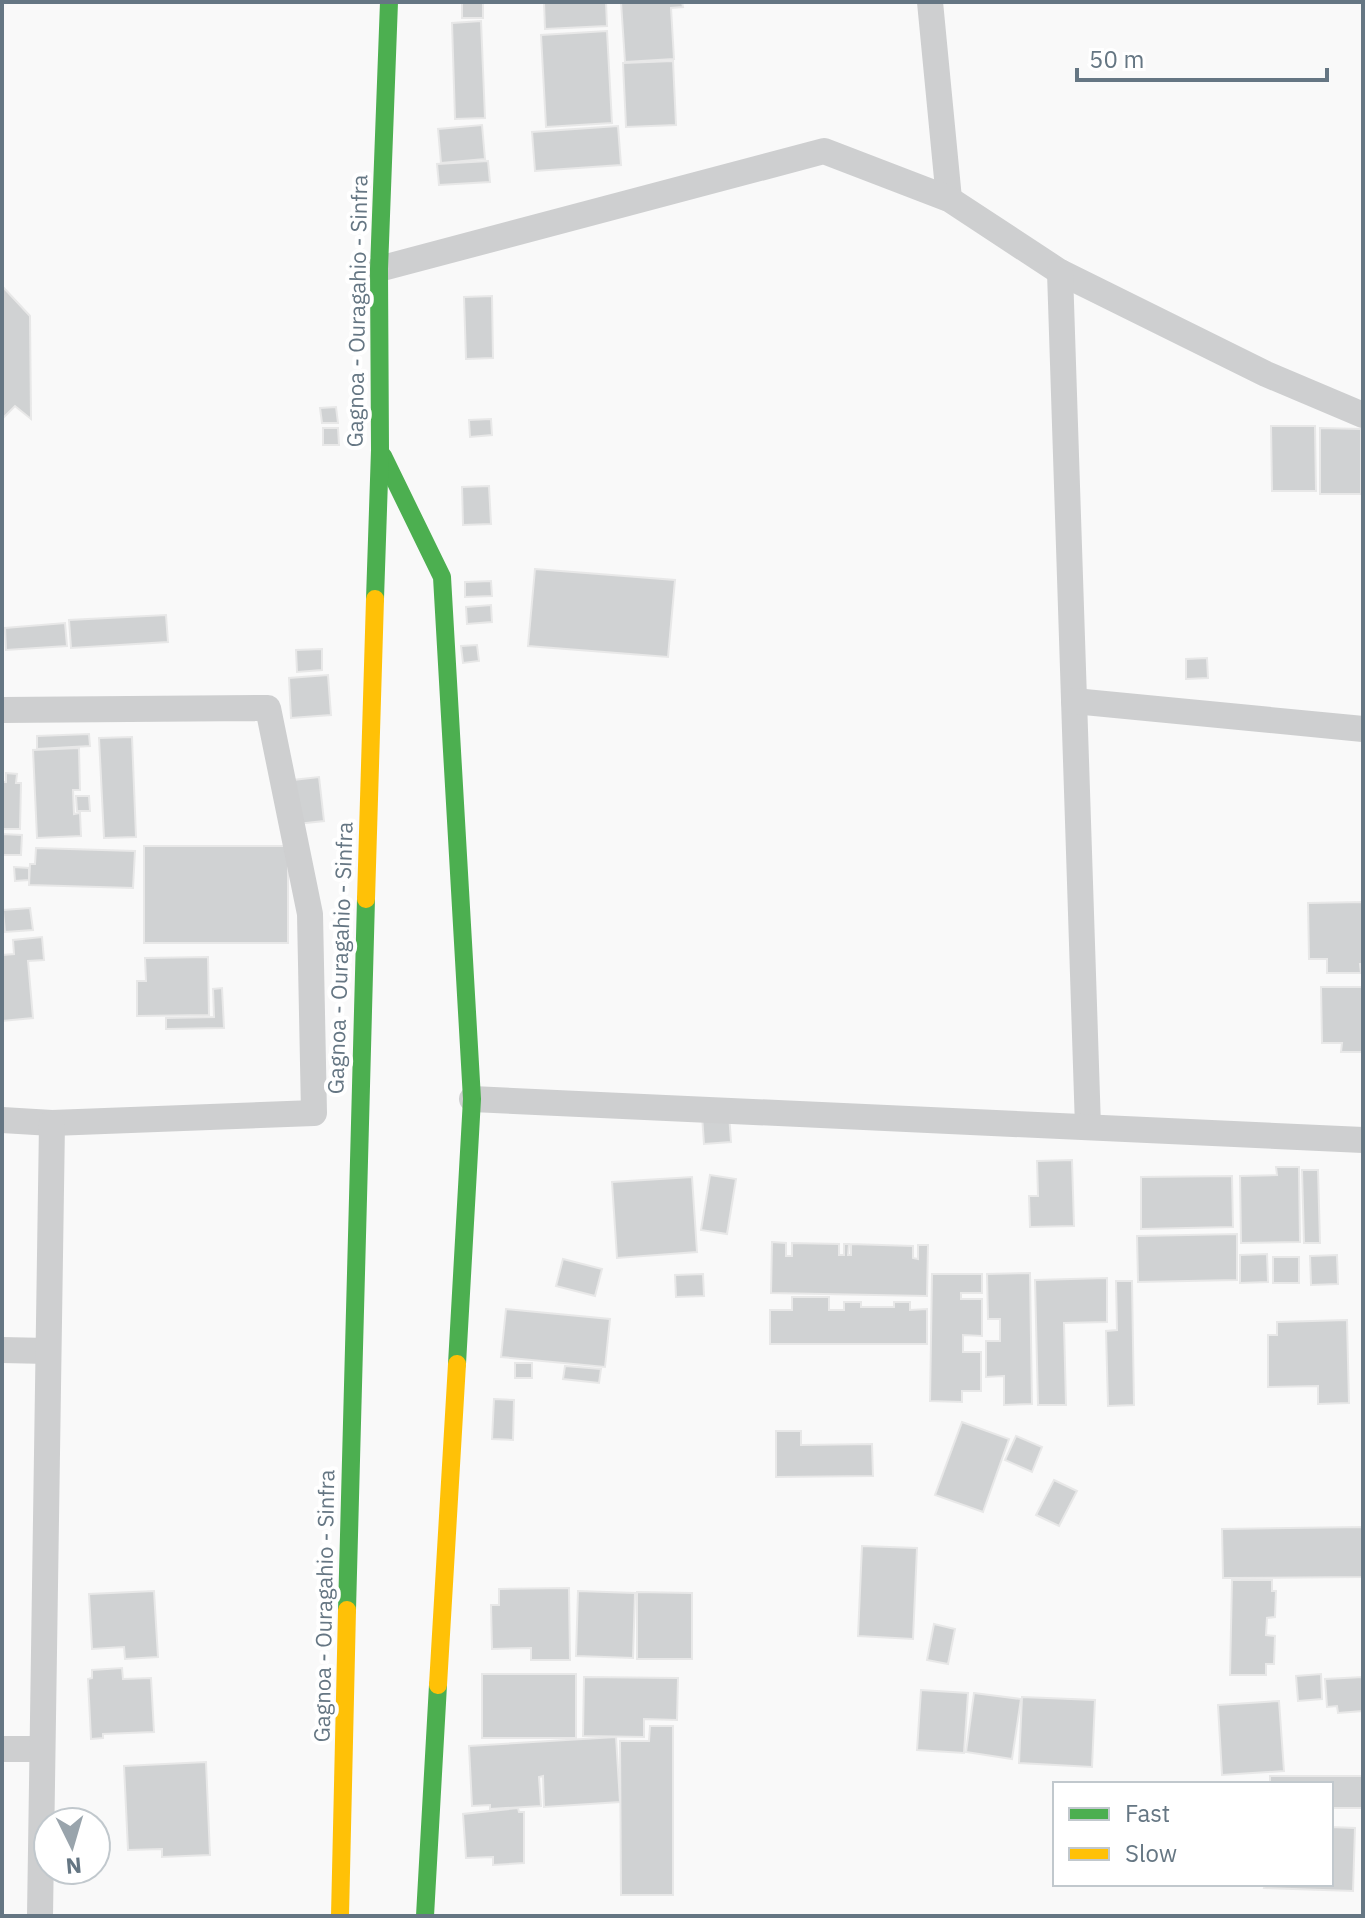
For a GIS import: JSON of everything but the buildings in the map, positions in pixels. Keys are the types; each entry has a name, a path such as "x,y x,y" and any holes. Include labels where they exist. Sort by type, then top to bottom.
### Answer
{"main road":[{"name":"Gagnoa - Ouragahio - Sinfra","path":"340,1916 361,1050 380,450 379,269 389,2"},
{"path":"380,450 442,577 472,1099 425,1916"}],"street":[{"path":"930,2 949,199"},
{"path":"379,269 824,151 949,199 1060,272 1266,374 1363,415"},
{"path":"1060,272 1088,1127"},
{"path":"1074,701 1363,729"},
{"path":"2,710 268,708 310,914 314,1113 52,1123 2,1120"},
{"path":"472,1099 1363,1140"},
{"path":"40,1916 52,1123"},
{"path":"2,1350 48,1351"},
{"path":"2,1749 41,1749"}],"traffic: fast":[{"path":"375,599 380,450 379,269 389,2"},
{"path":"383,456 442,577 472,1099 457,1364"},
{"path":"347,1610 366,899"},
{"path":"425,1916 438,1685"}],"traffic: slow":[{"path":"366,899 375,599"},
{"path":"438,1685 457,1364"},
{"path":"340,1916 347,1610"}]}
